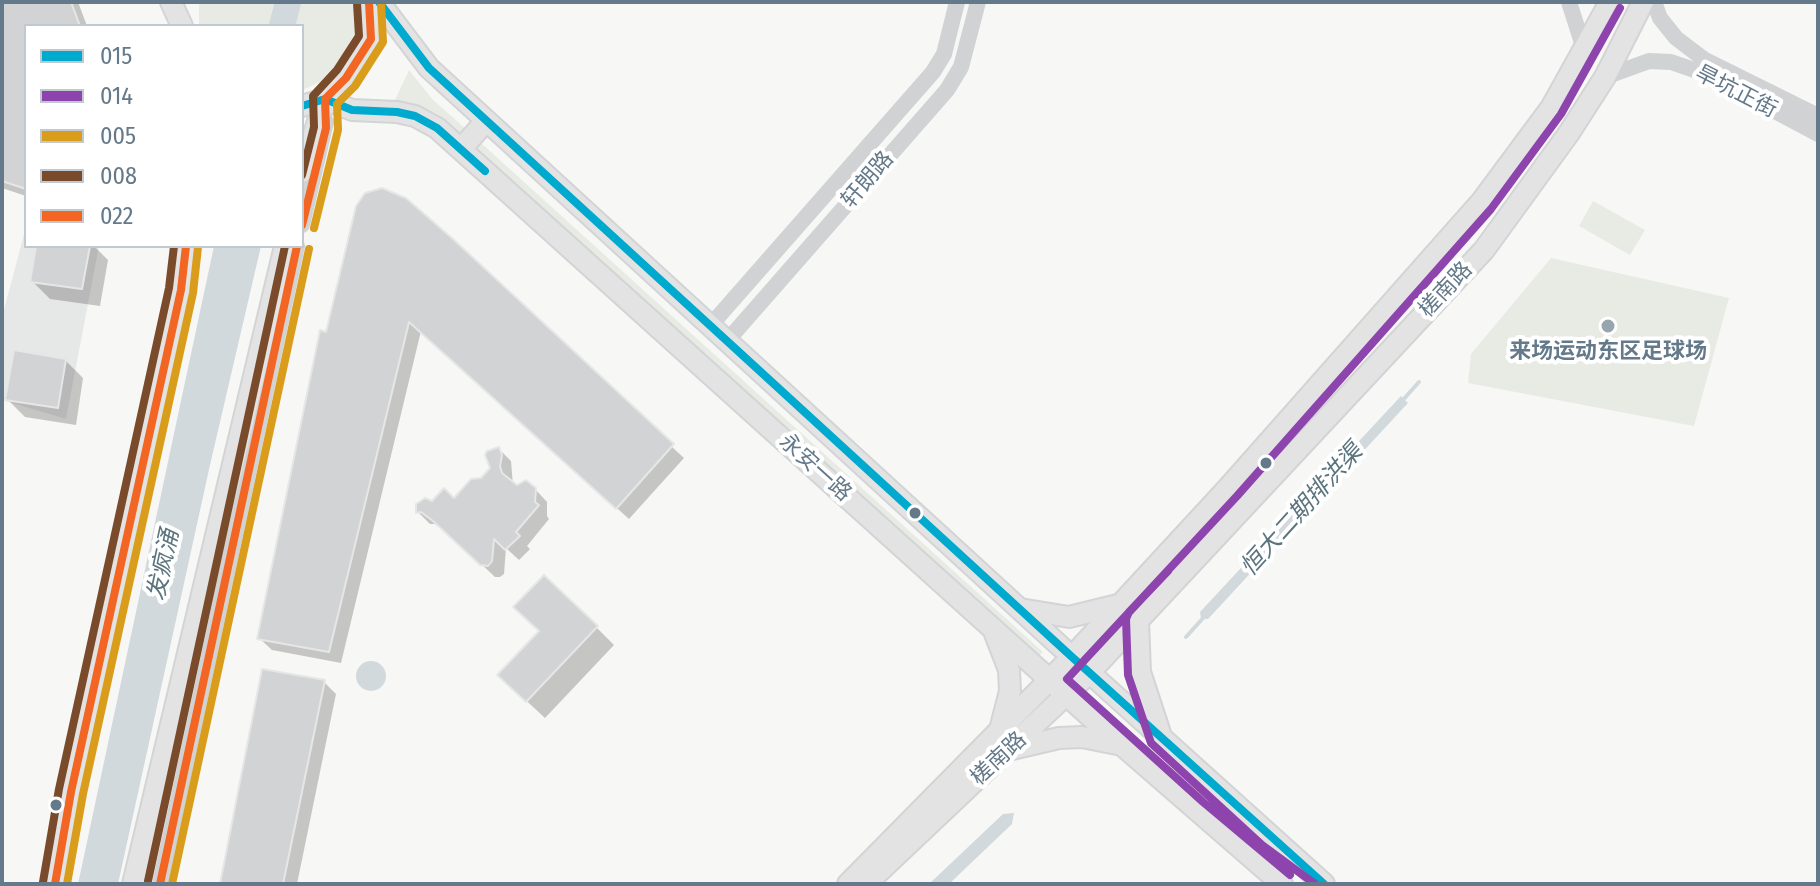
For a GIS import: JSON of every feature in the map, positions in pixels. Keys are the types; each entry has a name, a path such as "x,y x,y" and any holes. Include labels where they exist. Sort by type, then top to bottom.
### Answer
{"main road":[{"path":"171,2 181,24"},
{"path":"182,2 182,24"},
{"path":"304,163 325,99 346,78 371,39 369,2"},
{"name":"永安一路","path":"379,2 429,68 1089,673 1324,884"},
{"name":"槎南路","path":"866,884 1003,741 1050,680 1482,201 1551,108 1610,2"},
{"name":"槎南路","path":"848,884 1003,741 1067,695 1484,250 1569,133 1605,77 1643,2"},
{"path":"304,105 325,99"},
{"name":"永安一路","path":"325,99 352,110 415,116 437,128 1195,811 1282,884"},
{"path":"461,149 486,121"},
{"path":"55,884 71,792 181,290 186,248"},
{"path":"133,884 285,248"},
{"path":"1434,256 1458,278"},
{"path":"1020,609 1069,617 1121,603"},
{"path":"1138,620 1140,672 1162,738"},
{"path":"991,627 1009,670 1010,691 1003,741 1082,737 1122,745"},
{"path":"1195,811 1236,857 1266,884"},
{"path":"1270,836 1335,884"}],"street":[{"name":"轩朗路","path":"710,326 933,72 944,54 957,2"},
{"name":"轩朗路","path":"727,341 947,90 961,67 978,2"},
{"path":"1569,2 1584,49"},
{"name":"旱坑正街","path":"1654,2 1660,18 1676,38 1705,60 1818,116"},
{"name":"旱坑正街","path":"1605,77 1649,61 1671,62 1703,73 1818,134"},
{"path":"304,217 326,128 325,99"},
{"path":"160,884 297,248"}],"shaded area":[{"path":"199,2 358,2 360,16 355,42 342,64 323,81 304,89 304,24 199,24"},
{"path":"409,70 433,100 467,130 461,136 437,114 395,100"},
{"path":"479,142 1043,652 1036,659 473,148"},
{"path":"1593,201 1645,230 1630,255 1579,226"},
{"path":"24,234 24,248 99,248 66,419 2,400 2,317"},
{"name":"来场运动东区足球场","path":"1551,258 1729,298 1694,426 1468,383 1471,354"}],"water":[{"name":"发疯涌","path":"214,248 261,248 118,884 78,884"},
{"path":"1401,396 1408,403 1208,619 1201,619 1200,612"},
{"path":"371,661 382,665 386,676 382,687 371,691 360,687 356,676 360,665"},
{"path":"1014,813 1012,824 949,884 929,884 1003,814"}],"building":[{"path":"2,2 71,2 79,24 24,24 24,188 2,181"},
{"path":"382,188 406,198 453,239 674,444 616,509 409,322 329,652 257,639 320,330 326,332 356,206 365,193"},
{"path":"36,248 90,248 82,289 30,282"},
{"path":"14,350 66,359 58,408 5,400"},
{"path":"499,447 502,473 517,485 526,480 536,488 535,502 539,505 516,532 520,536 505,550 494,539 492,561 488,566 480,565 433,521 421,512 416,513 416,504 425,498 432,501 444,488 454,498 471,479 481,478 490,468 485,455 487,451"},
{"path":"544,575 598,626 526,702 497,675 539,631 513,607"},
{"path":"262,669 325,680 283,884 220,884"}],"waterway":[{"path":"282,24 288,2"},
{"name":"恒大二期排洪渠","path":"1402,401 1419,382"},
{"name":"恒大二期排洪渠","path":"1186,637 1204,617"}],"transit line":[{"name":"022","path":"304,217 326,128 325,99 346,78 371,39 369,2"},
{"name":"015","path":"379,2 429,68 1324,884"},
{"name":"005","path":"314,228 338,130 337,104 355,86 383,42 381,2"},
{"name":"008","path":"304,167 314,127 313,96 337,70 359,36 357,3"},
{"name":"014","path":"1290,875 1203,802 1067,679 1237,496 1491,209 1561,114 1620,8"},
{"name":"015","path":"304,105 325,99 352,110 415,116 437,128 485,171"},
{"name":"008","path":"43,882 59,789 169,288 174,248"},
{"name":"022","path":"55,884 71,792 181,290 186,248"},
{"name":"005","path":"67,884 83,794 193,293 198,248"},
{"name":"008","path":"148,881 285,248"},
{"name":"022","path":"160,884 297,248"},
{"name":"005","path":"172,884 309,249"},
{"name":"014","path":"1168,571 1126,619 1128,675 1151,743 1262,845 1315,884"}],"place":[{"name":"来场运动东区足球场","path":"1608,326"}]}
